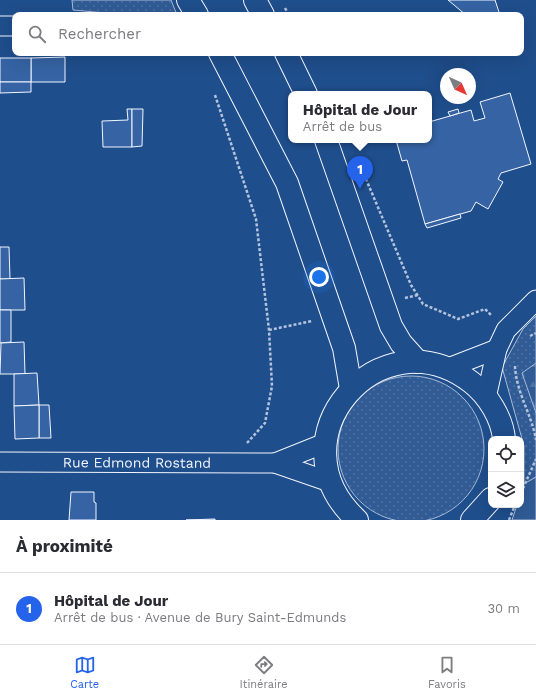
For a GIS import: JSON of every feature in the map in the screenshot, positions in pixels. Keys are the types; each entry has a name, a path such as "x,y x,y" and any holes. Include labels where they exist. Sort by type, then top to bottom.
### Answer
{"main road":[{"path":"188,0 195,12"},
{"path":"255,0 262,12"},
{"path":"222,56 287,183 344,348 351,389"},
{"path":"287,56 305,91"},
{"path":"327,143 391,326 401,343 418,362"},
{"path":"357,520 337,498 330,482 326,463 326,443 332,417 338,404 351,389 370,374 388,367 418,362 448,368 476,385 497,416 503,436"},
{"path":"472,520 488,502"}],"street":[{"path":"0,26 12,26"},
{"path":"486,398 497,348 506,330 536,300"},
{"path":"448,368 497,348"},
{"name":"Rue Edmond Rostand","path":"0,462 275,462 326,443"},
{"name":"Rue Edmond Rostand","path":"275,462 330,482"}],"path":[{"path":"213,88 256,219 269,330 272,386 265,424 226,463"},
{"path":"359,162 411,285 423,304 458,319 485,309 506,330"},
{"path":"515,359 516,379 533,424 536,440"},
{"path":"524,486 536,460"},
{"path":"509,520 514,508"}],"green space":[{"path":"72,0 171,0 176,12 95,12 73,10"},
{"path":"536,316 536,477 524,484 524,436 521,436 502,367 523,329"},
{"path":"536,363 536,413 522,373"},
{"path":"404,376 425,377 439,381 458,392 468,402 476,414 484,442 483,463 479,477 468,496 458,506 446,514 428,520 394,520 376,514 364,506 354,496 346,484 338,456 339,435 343,421 354,402 364,392 376,384"}],"shaded area":[{"path":"536,477 536,520 512,520 516,508 524,508 524,484"}],"building":[{"path":"448,0 495,0 499,12 462,12"},
{"path":"65,57 65,82 31,82 31,58"},
{"path":"0,58 31,58 31,82 0,82"},
{"path":"0,82 31,82 31,92 0,93"},
{"path":"510,93 531,164 501,173 498,179 503,182 488,209 476,202 471,211 425,224 407,160 402,161 397,143 432,143 432,121 471,110 474,121 485,118 480,102"},
{"path":"127,109 132,109 132,147 103,147 102,121 128,120"},
{"path":"132,109 143,109 142,146 132,147"},
{"path":"458,109 459,113 450,116 448,112"},
{"path":"460,214 461,218 427,228 425,224"},
{"path":"0,247 9,247 10,279 0,279"},
{"path":"24,278 25,310 0,310 0,279"},
{"path":"0,310 11,310 11,342 0,343"},
{"path":"24,342 25,374 0,374 1,343"},
{"path":"37,373 39,405 14,406 14,374"},
{"path":"39,405 49,405 51,438 39,438"},
{"path":"39,405 39,438 15,439 14,406"},
{"path":"71,492 94,492 94,502 96,503 96,520 69,520"},
{"path":"215,519 215,520 186,520"}],"place":[{"name":"Hôpital de Jour","path":"360,189"}]}
